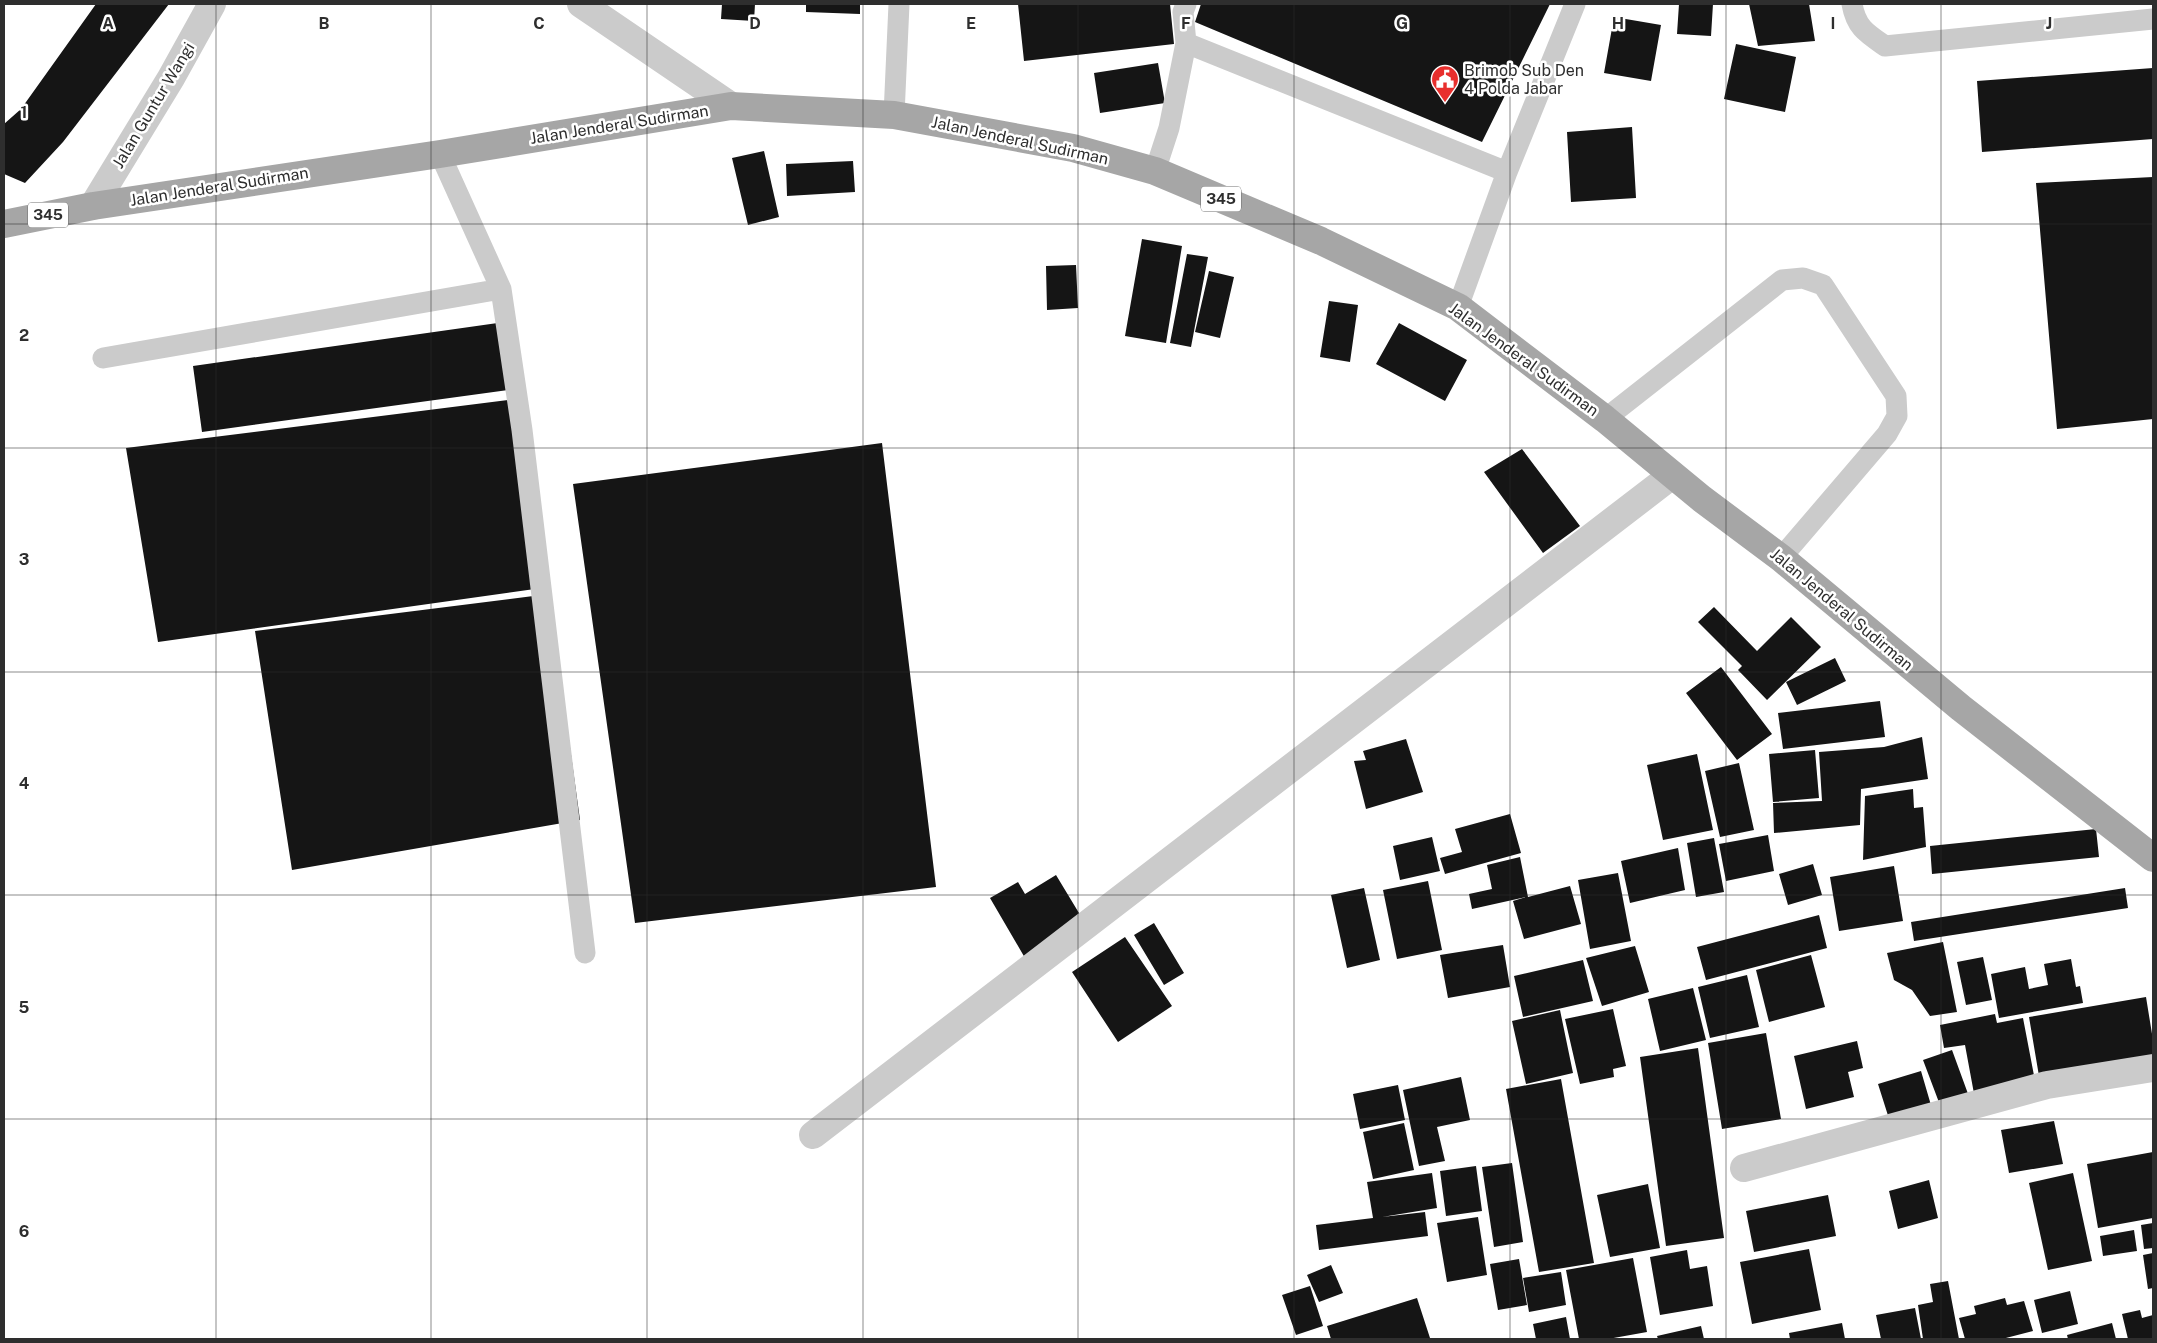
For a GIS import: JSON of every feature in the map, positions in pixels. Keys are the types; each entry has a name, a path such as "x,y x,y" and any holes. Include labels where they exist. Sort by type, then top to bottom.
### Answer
{"main road":[{"name":"Jalan Jenderal Sudirman","path":"4,224 93,206 440,154 731,106 894,115 1073,148 1155,171 1321,241 1458,307 1605,418 1671,476 1781,558 1961,708 2153,858"}],"street":[{"name":"Jalan Guntur Wangi","path":"93,206 171,78 212,4"},
{"path":"581,4 731,106"},
{"path":"813,1135 1671,476"},
{"path":"1744,1168 2047,1085 2153,1068"}],"lane":[{"path":"894,115 899,4"},
{"path":"1155,171 1169,128 1186,43 1183,12 1186,4"},
{"path":"1458,307 1507,172 1575,4"},
{"path":"1852,4 1854,15 1864,32 1885,46 2153,20"},
{"path":"1186,43 1507,172"},
{"path":"440,154 501,290 524,440 584,953"},
{"path":"1605,418 1782,280 1803,278 1823,285 1896,396 1897,416 1888,434 1781,558"},
{"path":"103,358 501,290"}],"building":[{"path":"96,4 169,4 63,142 25,183 4,174 4,124 21,109"},
{"path":"722,4 755,4 754,21 721,19"},
{"path":"806,4 860,4 860,14 806,12"},
{"path":"1018,4 1170,4 1174,44 1024,61"},
{"name":"Brimob Sub Den 4 Polda Jabar","path":"1201,4 1550,4 1482,142 1195,22"},
{"path":"1679,4 1713,4 1711,36 1677,34"},
{"path":"1749,4 1809,4 1815,41 1758,46"},
{"path":"1614,17 1661,25 1651,81 1604,73"},
{"path":"1736,44 1796,57 1785,112 1724,99"},
{"path":"1158,63 1165,103 1100,113 1094,73"},
{"path":"2153,68 2153,139 1982,152 1977,81"},
{"path":"1632,127 1636,198 1571,202 1567,132"},
{"path":"764,151 779,217 748,225 732,158"},
{"path":"853,161 855,192 787,196 786,164"},
{"path":"2153,177 2153,419 2057,429 2036,183"},
{"path":"1142,239 1182,246 1166,343 1125,336"},
{"path":"1187,254 1208,257 1191,347 1170,343"},
{"path":"1076,265 1078,308 1047,310 1046,266"},
{"path":"1209,271 1234,277 1220,338 1195,332"},
{"path":"1329,301 1358,305 1350,362 1320,357"},
{"path":"512,321 522,388 202,432 193,366"},
{"path":"1399,323 1467,360 1445,401 1376,364"},
{"path":"523,398 549,587 158,642 126,448"},
{"path":"882,443 936,887 635,923 573,484"},
{"path":"1522,449 1580,526 1543,553 1484,472"},
{"path":"549,594 580,820 292,870 255,631"},
{"path":"1714,607 1757,651 1791,617 1821,647 1767,700 1738,670 1742,666 1698,622"},
{"path":"1835,658 1846,681 1797,705 1786,682"},
{"path":"1721,667 1772,734 1737,760 1686,693"},
{"path":"1880,701 1885,737 1783,749 1778,713"},
{"path":"1922,737 1928,779 1861,789 1860,825 1774,833 1773,803 1822,801 1819,752 1884,747"},
{"path":"1406,739 1423,792 1366,809 1354,761 1366,760 1363,751"},
{"path":"1815,750 1819,798 1773,802 1769,754"},
{"path":"1697,754 1713,830 1663,840 1647,765"},
{"path":"1739,763 1754,830 1720,837 1705,771"},
{"path":"1913,789 1914,808 1923,807 1926,847 1863,860 1865,796"},
{"path":"1510,814 1521,853 1445,874 1440,858 1462,852 1455,829"},
{"path":"2096,829 2099,857 1932,874 1930,846"},
{"path":"1768,835 1774,871 1726,881 1719,844"},
{"path":"1432,837 1440,871 1400,880 1393,846"},
{"path":"1714,838 1724,892 1696,897 1687,843"},
{"path":"1678,848 1685,890 1630,903 1621,861"},
{"path":"1520,857 1528,897 1570,886 1581,924 1524,939 1513,901 1526,897 1472,909 1469,894 1492,889 1487,865"},
{"path":"1813,864 1822,895 1788,905 1779,874"},
{"path":"1894,866 1903,921 1839,931 1830,877"},
{"path":"1618,873 1631,941 1590,949 1578,880"},
{"path":"1056,875 1085,923 1025,958 990,898 1018,882 1025,894"},
{"path":"1428,881 1442,950 1397,959 1383,890"},
{"path":"1364,888 1380,960 1347,968 1331,895"},
{"path":"2125,888 2128,908 1914,941 1911,922"},
{"path":"1819,915 1827,948 1706,980 1697,947"},
{"path":"1154,923 1184,973 1164,985 1134,935"},
{"path":"1125,937 1172,1006 1118,1042 1072,972"},
{"path":"1943,942 1957,1012 1930,1016 1912,990 1894,980 1887,953"},
{"path":"1503,945 1510,987 1448,998 1440,955"},
{"path":"1635,946 1649,992 1602,1006 1586,958"},
{"path":"1811,955 1825,1007 1769,1022 1756,970"},
{"path":"1983,957 1992,1000 1966,1005 1957,962"},
{"path":"2071,959 2076,987 2080,986 2083,1003 1999,1018 1991,974 2025,967 2029,989 2048,985 2044,964"},
{"path":"1583,960 1593,1001 1523,1017 1514,976"},
{"path":"1747,975 1759,1027 1710,1038 1698,987"},
{"path":"1693,988 1706,1040 1660,1051 1648,999"},
{"path":"2146,997 2153,1040 2153,1062 2040,1082 2029,1017"},
{"path":"1613,1009 1626,1066 1613,1069 1614,1077 1580,1084 1565,1019"},
{"path":"1560,1010 1573,1073 1526,1084 1512,1021"},
{"path":"1995,1014 1997,1023 2023,1018 2036,1086 1975,1099 1965,1045 1944,1048 1940,1025"},
{"path":"1766,1033 1781,1119 1722,1129 1708,1043"},
{"path":"1857,1041 1863,1068 1848,1072 1854,1097 1806,1109 1794,1056"},
{"path":"1698,1048 1724,1238 1666,1246 1640,1057"},
{"path":"1952,1050 1971,1102 1943,1113 1923,1060"},
{"path":"1921,1071 1933,1112 1891,1125 1878,1084"},
{"path":"1461,1077 1470,1120 1437,1127 1445,1161 1419,1166 1403,1090"},
{"path":"1561,1079 1594,1263 1539,1272 1506,1089"},
{"path":"1398,1085 1405,1120 1360,1129 1353,1094"},
{"path":"2054,1121 2063,1164 2009,1173 2001,1130"},
{"path":"1404,1123 1414,1170 1373,1179 1363,1132"},
{"path":"2153,1152 2153,1218 2098,1228 2087,1164"},
{"path":"1512,1163 1523,1242 1494,1247 1482,1167"},
{"path":"1476,1166 1482,1211 1446,1216 1440,1171"},
{"path":"1432,1173 1437,1208 1382,1217 1425,1212 1428,1236 1319,1250 1316,1225 1373,1218 1367,1182"},
{"path":"2073,1173 2092,1261 2048,1270 2029,1183"},
{"path":"1929,1180 1938,1218 1898,1229 1889,1191"},
{"path":"1648,1184 1660,1248 1610,1257 1597,1195"},
{"path":"1828,1195 1836,1236 1754,1252 1746,1211"},
{"path":"1478,1217 1487,1275 1447,1282 1437,1223"},
{"path":"2153,1223 2153,1248 2144,1249 2141,1225"},
{"path":"2134,1230 2137,1251 2103,1256 2100,1236"},
{"path":"1809,1249 1821,1310 1752,1324 1740,1262"},
{"path":"1687,1250 1690,1269 1707,1266 1713,1306 1660,1315 1650,1257"},
{"path":"2153,1253 2153,1288 2148,1289 2143,1255"},
{"path":"1633,1258 1647,1332 1608,1339 1579,1339 1566,1270"},
{"path":"1519,1259 1527,1305 1498,1310 1490,1264"},
{"path":"1331,1265 1343,1293 1319,1302 1307,1275"},
{"path":"1561,1272 1566,1305 1529,1312 1523,1278"},
{"path":"1948,1281 1959,1339 1923,1339 1918,1305 1933,1302 1930,1284"},
{"path":"1310,1286 1323,1326 1296,1335 1282,1295"},
{"path":"2070,1291 2078,1324 2042,1333 2034,1300"},
{"path":"1417,1298 1430,1338 1331,1339 1327,1326"},
{"path":"2005,1298 2007,1305 2024,1301 2033,1331 2002,1339 1965,1339 1959,1318 1976,1314 1974,1306"},
{"path":"1915,1308 1921,1339 1881,1339 1876,1315"},
{"path":"2140,1310 2142,1318 2153,1315 2153,1339 2128,1339 2122,1314"},
{"path":"1566,1317 1570,1339 1536,1339 1533,1324"},
{"path":"1842,1323 1845,1339 1790,1339 1789,1333"},
{"path":"2112,1323 2116,1339 2068,1339 2067,1335"},
{"path":"1701,1326 1704,1339 1658,1339 1657,1336"}],"place":[{"name":"Brimob Sub Den 4 Polda Jabar","path":"1445,103"}]}
